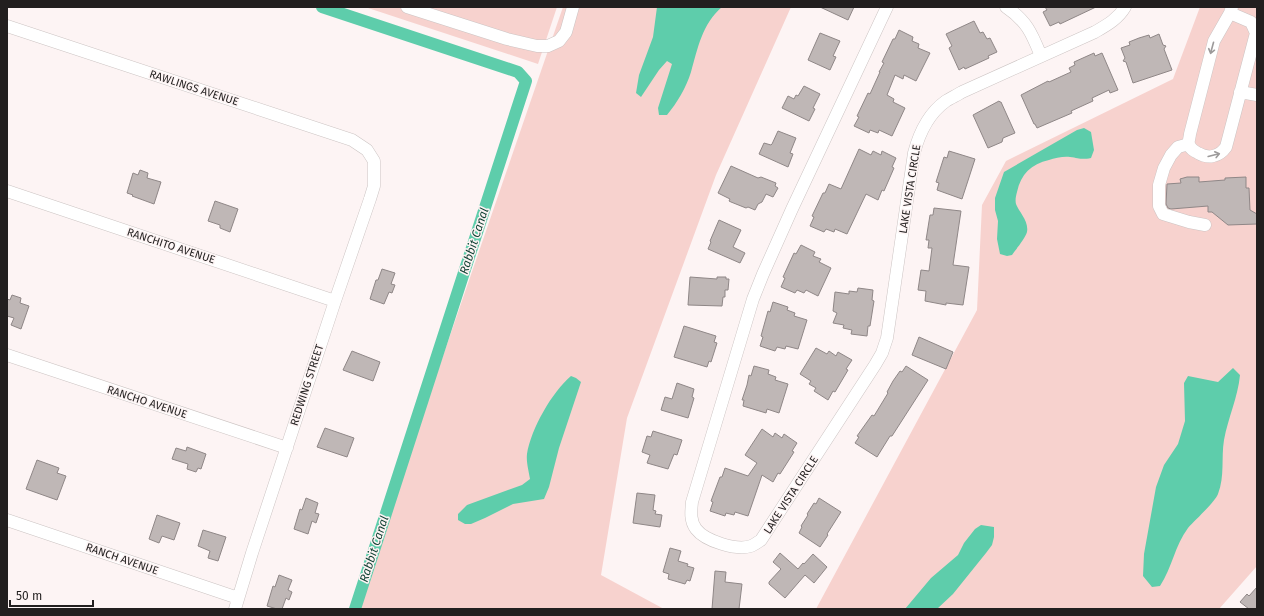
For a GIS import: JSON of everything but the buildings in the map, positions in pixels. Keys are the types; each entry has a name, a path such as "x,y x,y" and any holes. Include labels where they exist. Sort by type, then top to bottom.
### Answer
{"street":[{"path":"407,7 507,40 537,46 548,46 559,40 566,32 573,7"},
{"name":"LAKE VISTA CIRCLE","path":"887,7 789,217 753,299 692,502 691,516 696,529 708,538 720,543 736,547 750,547 761,540 876,365 882,353 890,323 914,153 924,126 945,102 962,92 1095,32 1121,14 1126,7"},
{"path":"1006,7 1018,15 1028,27 1041,56"},
{"path":"1231,10 1250,22 1256,32 1226,146 1222,152 1214,156 1204,156 1192,149 1189,144 1190,134 1214,41 1231,10"},
{"name":"RAWLINGS AVENUE","path":"7,26 352,140 367,150 374,161"},
{"path":"1240,92 1257,95"},
{"path":"1189,144 1178,147 1171,155 1164,168 1158,185 1159,206 1163,214 1205,225"},
{"name":"REDWING STREET","path":"236,603 286,448 374,186 374,161"},
{"name":"RANCHITO AVENUE","path":"7,191 335,300"},
{"name":"RANCHO AVENUE","path":"7,355 286,448"},
{"name":"RANCH AVENUE","path":"7,520 236,603"}],"shaded area":[{"path":"365,7 557,7 538,64"},
{"path":"563,7 791,7 716,175 627,418 601,575 664,609 356,609"},
{"path":"657,7 722,7 715,14 705,29 687,84 667,115 659,115 658,108 672,64 667,61 659,70 641,97 636,93 639,75 653,37"},
{"path":"1200,7 1257,7 1257,566 1219,609 816,609 977,310 982,205 1006,161 1173,79"},
{"path":"1084,128 1091,132 1094,150 1091,158 1082,159 1065,157 1054,159 1037,164 1024,175 1016,195 1016,204 1027,224 1027,232 1012,255 1007,256 1000,254 997,239 998,221 995,210 995,198 1004,172 1077,130"},
{"path":"1233,368 1240,375 1224,440 1222,474 1218,494 1213,502 1188,528 1160,586 1152,587 1143,576 1144,554 1156,487 1164,465 1178,444 1185,421 1184,383 1188,376 1218,382"},
{"path":"571,376 581,382 544,499 513,504 471,524 465,524 458,520 458,514 467,505 522,485 530,479 527,464 529,444 543,412 557,391"},
{"path":"981,525 994,527 992,545 953,594 937,609 905,609 931,578 958,555 964,543 975,529"}],"waterway":[{"name":"Rabbit Canal","path":"322,7 518,72 526,81 355,609"}]}
